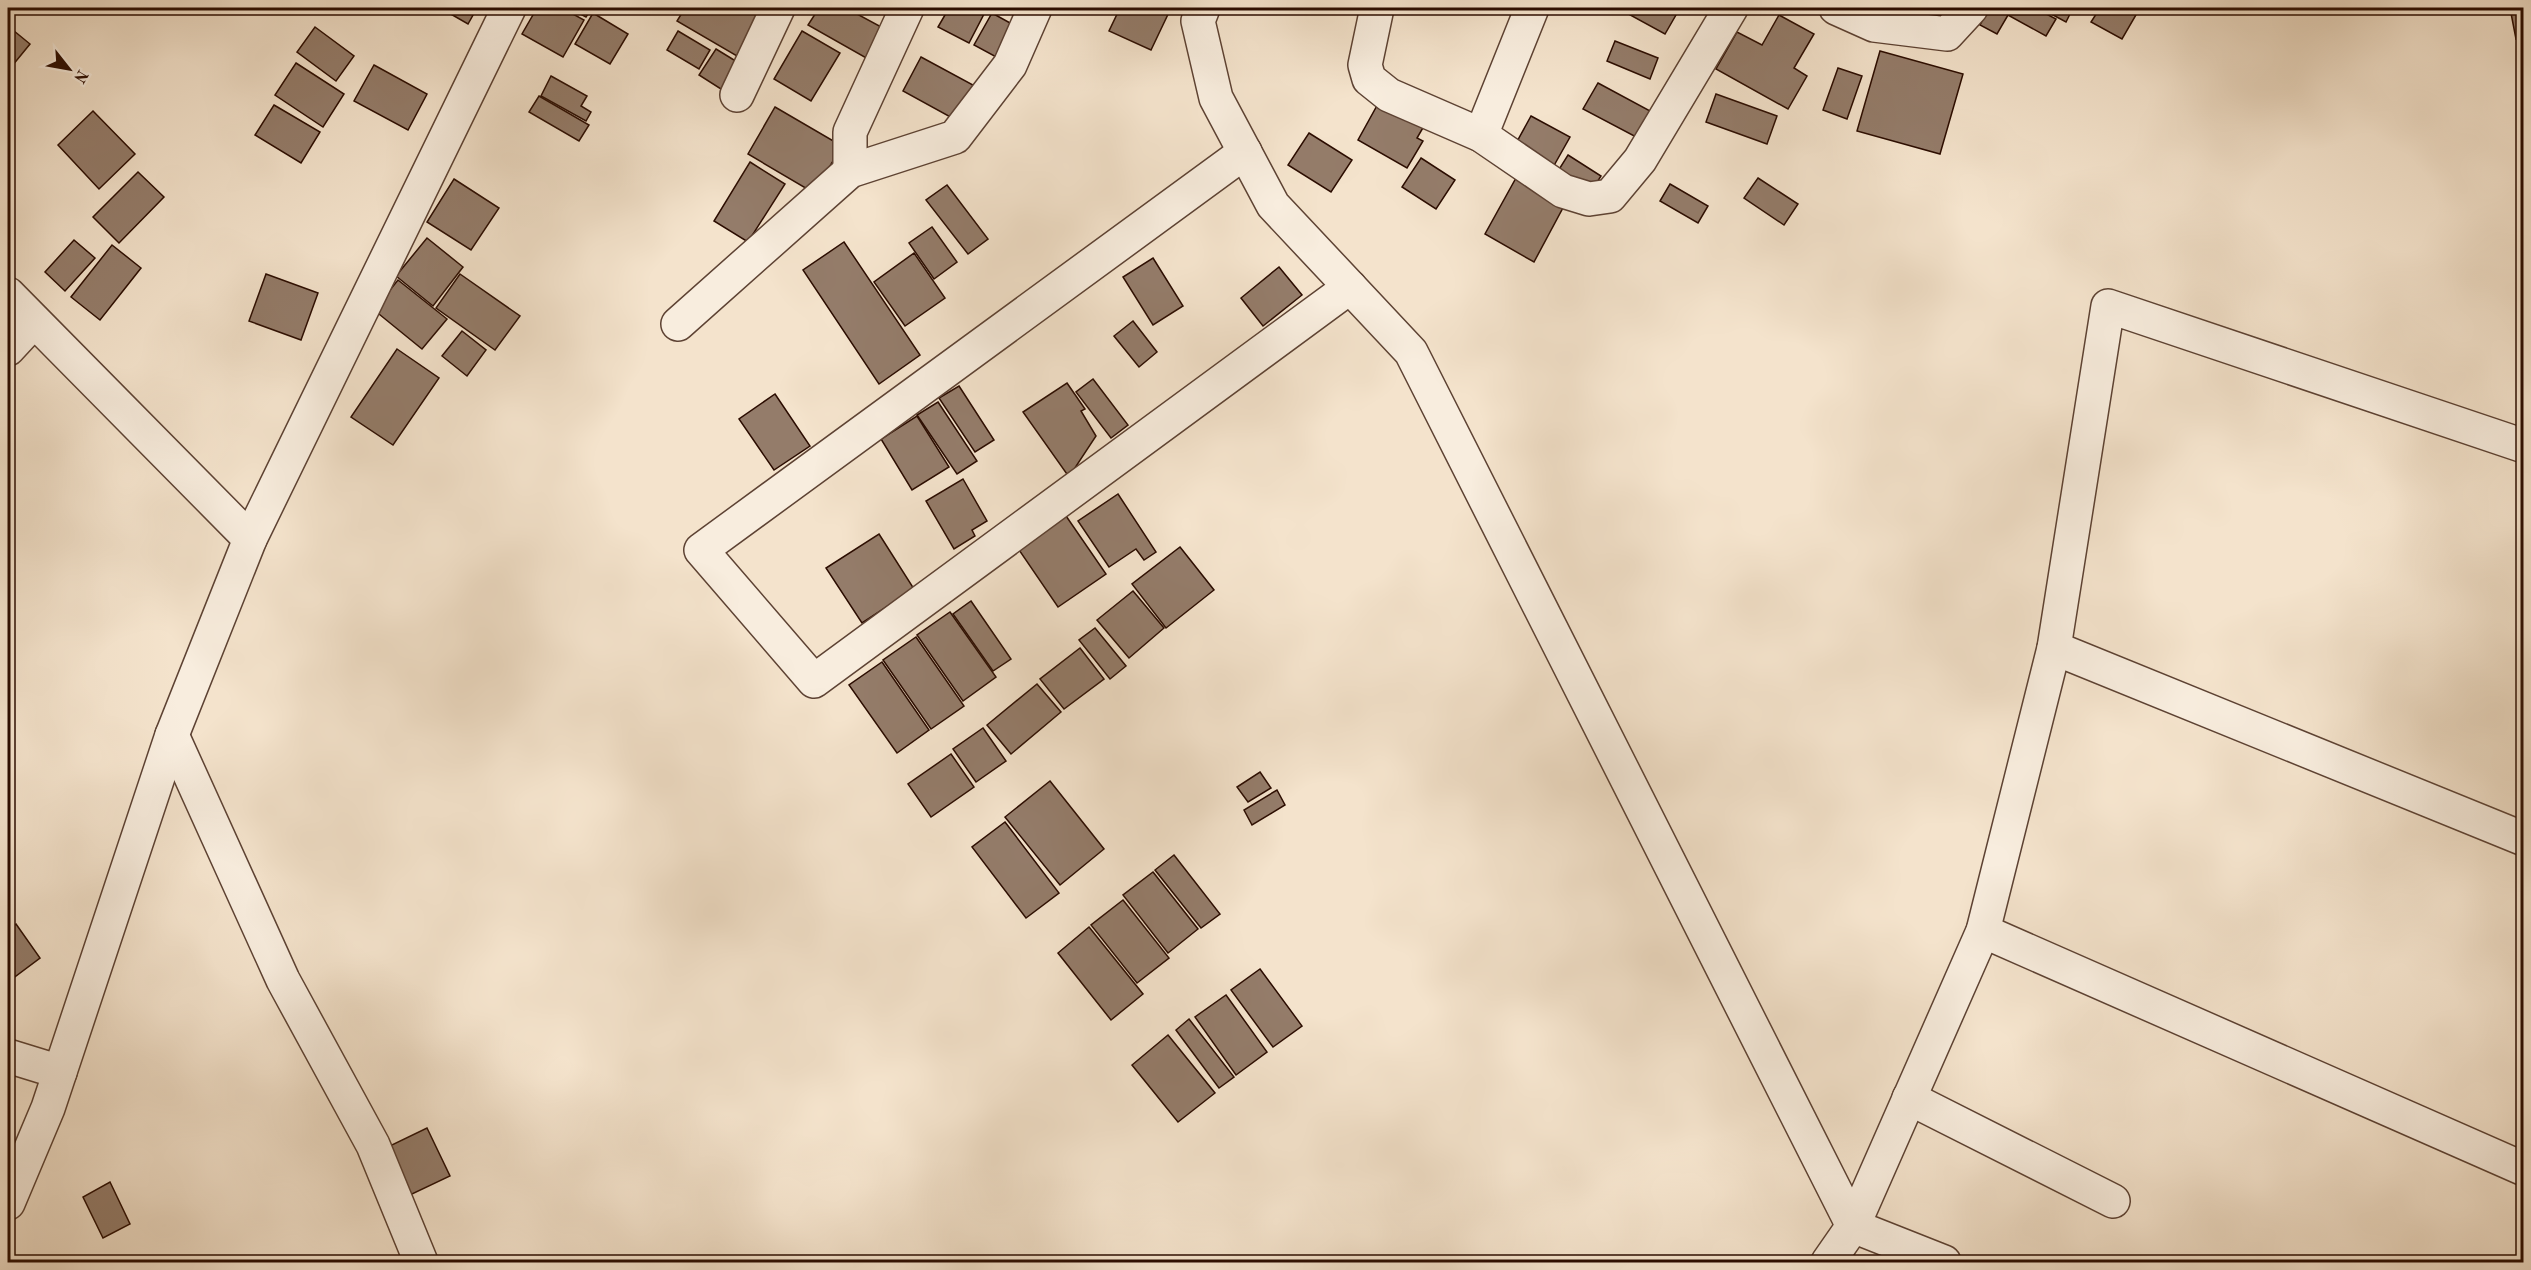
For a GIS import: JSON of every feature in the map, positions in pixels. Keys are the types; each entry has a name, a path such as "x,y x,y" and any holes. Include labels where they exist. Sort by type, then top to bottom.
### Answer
{"street":[{"path":"8,1203 48,1108 172,735 250,539 509,8"},
{"path":"737,95 778,8"},
{"path":"850,171 850,132 907,8"},
{"path":"678,324 850,171 955,137 1010,65 1035,8"},
{"path":"1203,8 1198,21 1216,98 1273,205 1411,352 1853,1226 1944,1263"},
{"path":"1377,8 1365,65 1369,79 1389,95 1481,135 1563,191 1588,200 1610,196 1640,160 1731,8"},
{"path":"1481,135 1532,8"},
{"path":"1836,8 1874,25 1947,34 1971,8"},
{"path":"1245,152 701,550 814,681 1350,287"},
{"path":"8,294 250,539"},
{"path":"1828,1263 1853,1226 1983,931 2054,648 2108,306 2523,446"},
{"path":"8,349 34,321"},
{"path":"2054,648 2523,839"},
{"path":"172,735 283,980 373,1146 421,1263"},
{"path":"1983,931 2523,1169"},
{"path":"8,1056 60,1072"},
{"path":"1909,1098 2113,1201"}],"building":[{"path":"443,8 477,8 468,24"},
{"path":"537,8 562,8 584,20 563,57 522,34"},
{"path":"569,8 592,8 586,17"},
{"path":"685,8 774,8 754,66 677,21"},
{"path":"819,8 846,8 885,29 868,59 808,25"},
{"path":"949,8 971,8 984,14 969,43 938,27"},
{"path":"1120,8 1171,8 1151,50 1109,31"},
{"path":"1622,8 1680,8 1665,34 1621,10"},
{"path":"1989,8 2035,8 2056,19 2046,36 2008,15 1997,34 1980,25"},
{"path":"2040,8 2073,8 2066,22"},
{"path":"2100,8 2140,8 2122,39 2091,22"},
{"path":"2510,8 2524,8 2524,37 2516,39"},
{"path":"593,13 628,34 610,64 575,44"},
{"path":"992,13 1028,33 1011,65 974,45"},
{"path":"1779,15 1814,34 1794,68 1807,76 1788,109 1716,69 1737,32 1762,45"},
{"path":"8,26 30,44 8,71"},
{"path":"315,27 354,56 336,81 297,52"},
{"path":"678,31 710,50 699,69 667,50"},
{"path":"802,31 840,53 811,101 774,79"},
{"path":"1615,41 1658,58 1650,79 1607,61"},
{"path":"716,49 752,71 735,98 699,75"},
{"path":"1880,51 1963,74 1940,154 1857,131"},
{"path":"921,57 973,85 954,119 903,91"},
{"path":"296,63 344,94 323,127 275,95"},
{"path":"374,65 427,94 408,130 354,101"},
{"path":"1838,68 1862,76 1847,119 1823,110"},
{"path":"551,76 587,96 581,106 591,112 586,121 541,96"},
{"path":"1598,83 1652,112 1638,138 1583,109"},
{"path":"1716,94 1777,116 1767,144 1706,122"},
{"path":"539,96 589,125 579,141 529,112"},
{"path":"1379,102 1424,126 1417,138 1423,141 1407,168 1358,140"},
{"path":"274,105 320,132 301,163 255,135"},
{"path":"775,107 842,146 814,193 748,154"},
{"path":"93,111 135,154 99,189 58,145"},
{"path":"1531,116 1570,137 1552,169 1514,147"},
{"path":"1309,133 1352,160 1331,192 1288,165"},
{"path":"1568,155 1601,176 1591,192 1558,171"},
{"path":"1421,158 1455,180 1436,209 1402,187"},
{"path":"750,162 785,184 748,242 714,221"},
{"path":"138,172 164,197 119,243 93,217"},
{"path":"1516,178 1565,204 1534,262 1485,234"},
{"path":"1758,178 1798,204 1784,225 1744,198"},
{"path":"454,179 499,208 471,250 427,222"},
{"path":"1670,184 1708,206 1698,223 1660,201"},
{"path":"947,185 988,239 968,254 926,200"},
{"path":"932,227 957,262 934,279 909,243"},
{"path":"427,238 463,267 433,306 396,276"},
{"path":"74,240 95,258 65,291 45,272"},
{"path":"844,242 920,355 879,384 803,270"},
{"path":"112,245 141,268 100,320 71,297"},
{"path":"914,253 945,298 905,326 874,282"},
{"path":"1153,258 1183,306 1153,325 1123,277"},
{"path":"1279,267 1302,295 1263,326 1241,298"},
{"path":"266,274 318,293 301,340 249,321"},
{"path":"460,274 520,316 495,350 436,308"},
{"path":"398,280 447,319 422,349 374,310"},
{"path":"1133,321 1157,352 1139,367 1114,336"},
{"path":"462,331 486,350 467,376 442,356"},
{"path":"397,349 439,378 393,445 351,417"},
{"path":"1093,379 1128,425 1111,438 1076,392"},
{"path":"1067,383 1085,409 1081,411 1096,436 1069,477 1023,412"},
{"path":"959,386 994,440 975,452 939,398"},
{"path":"775,394 810,446 774,470 739,419"},
{"path":"938,402 977,461 957,474 917,415"},
{"path":"917,416 949,467 912,490 881,439"},
{"path":"963,479 987,521 972,530 975,536 954,549 926,501"},
{"path":"1118,494 1156,552 1144,560 1136,549 1109,567 1078,521"},
{"path":"1064,513 1106,574 1058,607 1017,547"},
{"path":"879,534 914,589 862,623 826,568"},
{"path":"1180,547 1214,590 1166,628 1132,584"},
{"path":"1133,591 1164,628 1129,658 1097,620"},
{"path":"971,601 1011,659 993,671 953,614"},
{"path":"950,612 996,677 963,701 917,635"},
{"path":"1095,628 1126,666 1110,679 1079,640"},
{"path":"916,637 964,706 931,729 883,660"},
{"path":"1080,648 1104,679 1064,709 1040,679"},
{"path":"882,662 929,730 897,753 849,685"},
{"path":"1037,684 1061,712 1011,754 987,725"},
{"path":"983,728 1006,761 976,782 953,749"},
{"path":"951,754 974,787 931,817 908,784"},
{"path":"1260,772 1271,788 1248,802 1237,787"},
{"path":"1050,781 1104,849 1060,885 1005,817"},
{"path":"1277,790 1285,805 1252,825 1244,810"},
{"path":"1005,822 1059,893 1026,918 972,847"},
{"path":"1174,855 1220,914 1201,928 1155,870"},
{"path":"1153,872 1198,929 1168,953 1123,895"},
{"path":"1123,900 1169,958 1137,983 1091,925"},
{"path":"16,924 40,958 8,982 8,930"},
{"path":"1089,927 1143,994 1111,1020 1058,953"},
{"path":"1260,969 1302,1026 1273,1047 1231,990"},
{"path":"1226,995 1267,1052 1236,1075 1195,1017"},
{"path":"1189,1019 1234,1077 1219,1088 1176,1030"},
{"path":"1168,1035 1215,1093 1178,1122 1132,1065"},
{"path":"427,1128 450,1176 393,1203 371,1155"},
{"path":"110,1182 130,1224 103,1238 83,1197"}]}
